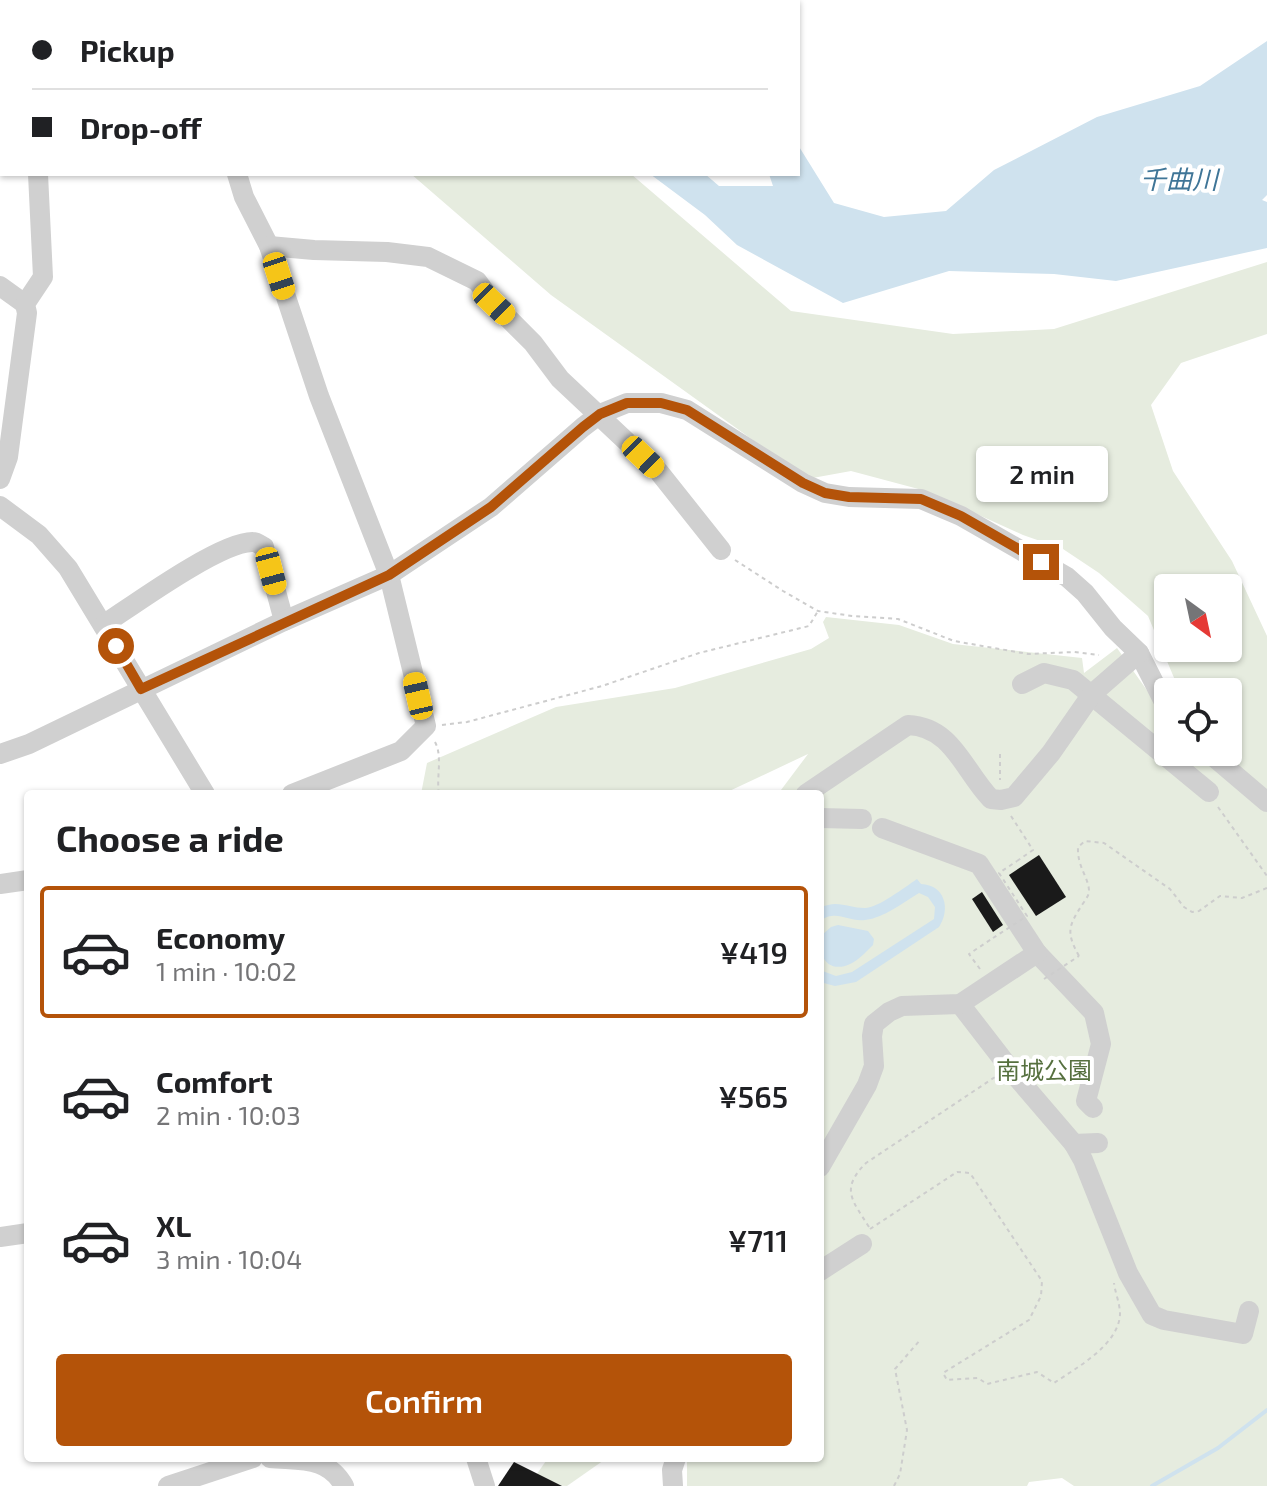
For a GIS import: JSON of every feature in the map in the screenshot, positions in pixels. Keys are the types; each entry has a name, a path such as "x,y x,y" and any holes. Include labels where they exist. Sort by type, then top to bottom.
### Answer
{"street":[{"path":"25,304 43,277 38,176"},
{"path":"238,176 244,197 269,246 319,396 389,575 426,726 401,751 302,790"},
{"path":"269,246 428,257 477,281 494,304 533,343 560,379 659,472 721,550"},
{"path":"0,286 25,304 27,313 8,457 0,479"},
{"path":"0,754 29,744 284,621 389,575 491,507 600,414 627,403 661,403 687,410 803,483 825,493 849,497 921,499 961,516 1067,577 1139,653 1154,682"},
{"path":"0,506 17,517 54,551 103,625 203,790"},
{"path":"103,625 193,566 253,542 264,547 284,621"},
{"path":"812,790 908,725 922,725 946,738 980,788 1006,809 1092,694 1139,653"},
{"path":"1022,684 1044,673 1073,680 1209,792"},
{"path":"1225,766 1267,802"},
{"path":"824,818 862,819"},
{"path":"882,828 979,864 1037,953 1094,1013 1101,1044 1086,1101 1093,1108"},
{"path":"0,884 24,881"},
{"path":"824,1160 874,1066 874,1024 902,1006 960,1004 1037,953"},
{"path":"960,1004 1074,1144 1128,1273 1152,1315 1164,1320 1243,1334 1249,1311"},
{"path":"1074,1144 1098,1143"},
{"path":"0,1237 24,1234"},
{"path":"824,1268 862,1244"},
{"path":"168,1486 242,1462"},
{"path":"312,1462 322,1463 340,1477 344,1486"},
{"path":"477,1462 485,1486"},
{"path":"673,1486 675,1462"}],"path":[{"path":"721,550 818,611 898,619 954,641 1002,650 1028,654 1074,652 1099,655"},
{"path":"438,790 436,779 440,751 426,726 467,722 602,686 699,653 809,626 818,611"},
{"path":"990,984 969,954 1027,916 999,873 1033,850 1006,809 1000,754"},
{"path":"1209,792 1267,876"},
{"path":"1044,979 1079,956 1070,936 1070,925 1088,895 1089,888 1077,861 1078,847 1085,841 1104,843 1170,889 1192,912 1199,911 1220,896 1242,898 1267,888"},
{"path":"996,1076 866,1163 852,1179 850,1192 854,1203 870,1228 957,1172 970,1173 1042,1281 1041,1296 1029,1320 943,1373 947,1380 978,1378 987,1384 1037,1372 1054,1383 1107,1342 1120,1318 1117,1297"},
{"path":"894,1486 900,1474 907,1430 895,1369 921,1339"}],"green space":[{"name":"南城公園","path":"413,176 633,176 791,311 953,334 1054,329 1267,262 1267,334 1181,363 1151,405 1173,471 1238,574 1154,574 1154,630 1148,616 1099,573 1063,549 1023,535 926,491 851,471 807,479 551,295"},
{"name":"南城公園","path":"1242,582 1267,636 1267,1486 1074,1486 1062,1478 1029,1482 1027,1486 687,1486 687,1462 824,1462 824,790 781,790 808,754 732,790 422,790 427,763 556,707 675,688 811,649 829,638 823,622 826,617 899,625 953,644 1082,658 1084,673 1117,648 1154,700 1154,766 1242,766 1242,678 1174,678 1167,662 1242,662"},
{"path":"545,1462 601,1462 567,1486 530,1484"}],"water":[{"name":"千曲川","path":"1267,41 1267,195 1262,200 1267,202 1267,248 1116,281 1054,274 949,271 843,303 737,245 705,215 653,176 707,176 719,186 773,186 770,176 800,176 800,148 834,203 884,217 946,211 994,170 1097,117 1200,86"},
{"path":"917,879 921,884 936,889 944,899 943,920 939,927 856,982 835,986 824,983 824,972 836,976 852,972 934,919 935,907 928,897 919,893 872,919 832,916 824,919 826,905 865,908"},
{"path":"838,925 868,931 874,939 873,945 849,965 832,966 824,959 824,933"}],"building":[{"path":"1039,855 1066,897 1036,916 1009,875"},
{"path":"982,892 1003,925 993,932 972,899"},
{"path":"514,1462 562,1486 498,1486"}],"waterway":[{"path":"1152,1486 1218,1448 1267,1410"}],"route":[{"path":"116,646 141,689 389,575 491,507 600,414 627,403 661,403 687,410 803,483 825,493 849,497 921,499 961,516 1041,562"}]}
